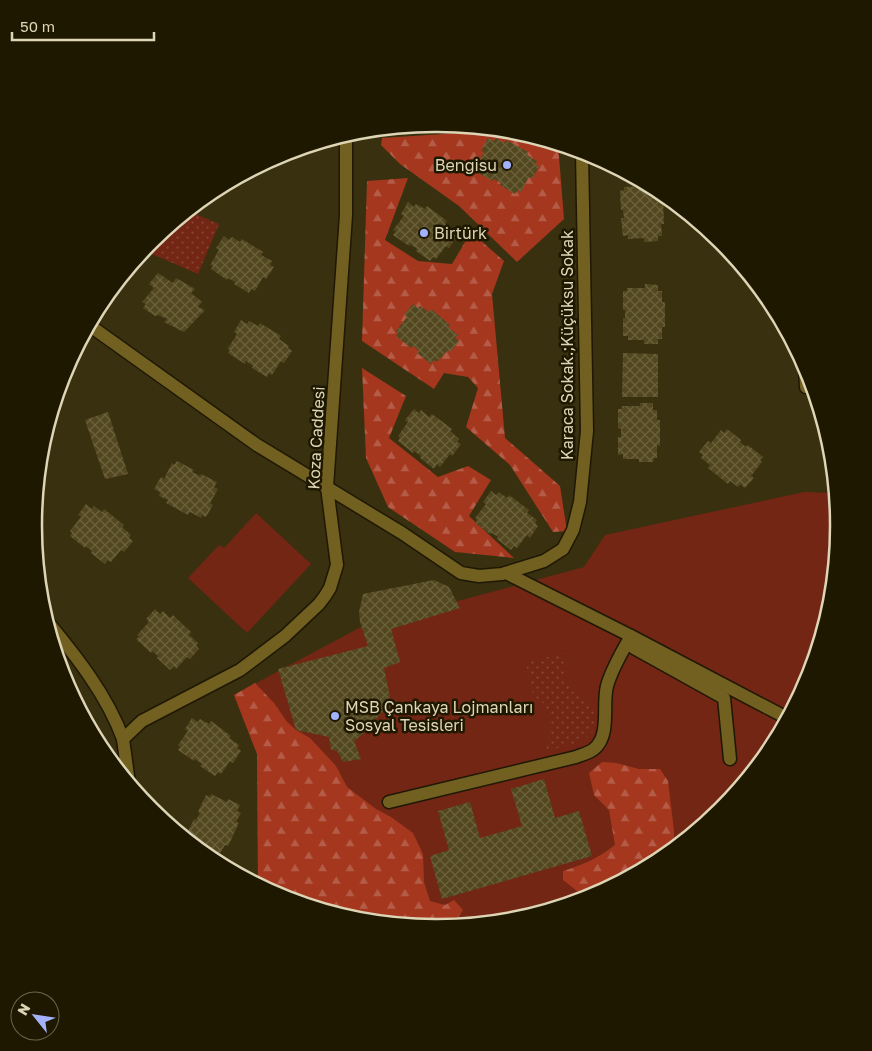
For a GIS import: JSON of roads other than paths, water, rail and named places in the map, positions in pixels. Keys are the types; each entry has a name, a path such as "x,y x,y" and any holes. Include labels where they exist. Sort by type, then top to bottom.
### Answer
{"street":[{"name":"Koza Caddesi","path":"123,739 142,721 240,670 285,636 319,604 330,588 337,565 327,486 346,215 346,143"},
{"name":"Karaca Sokak.;Küçüksu Sokak","path":"95,329 257,444 402,533 461,573 479,576 506,573 544,561 563,549 574,530 580,502 587,431 582,160"},
{"path":"506,573 781,715"},
{"path":"59,637 107,704 116,721 123,739 128,770"},
{"path":"634,638 634,648 724,698 730,759"},
{"path":"389,802 576,757 594,749 601,738 605,721 606,688 612,670 634,638"}],"place":[{"name":"Bengisu","path":"507,165"},
{"name":"Birtürk","path":"424,233"},
{"name":"MSB Çankaya Lojmanları Sosyal Tesisleri","path":"335,716"}]}
